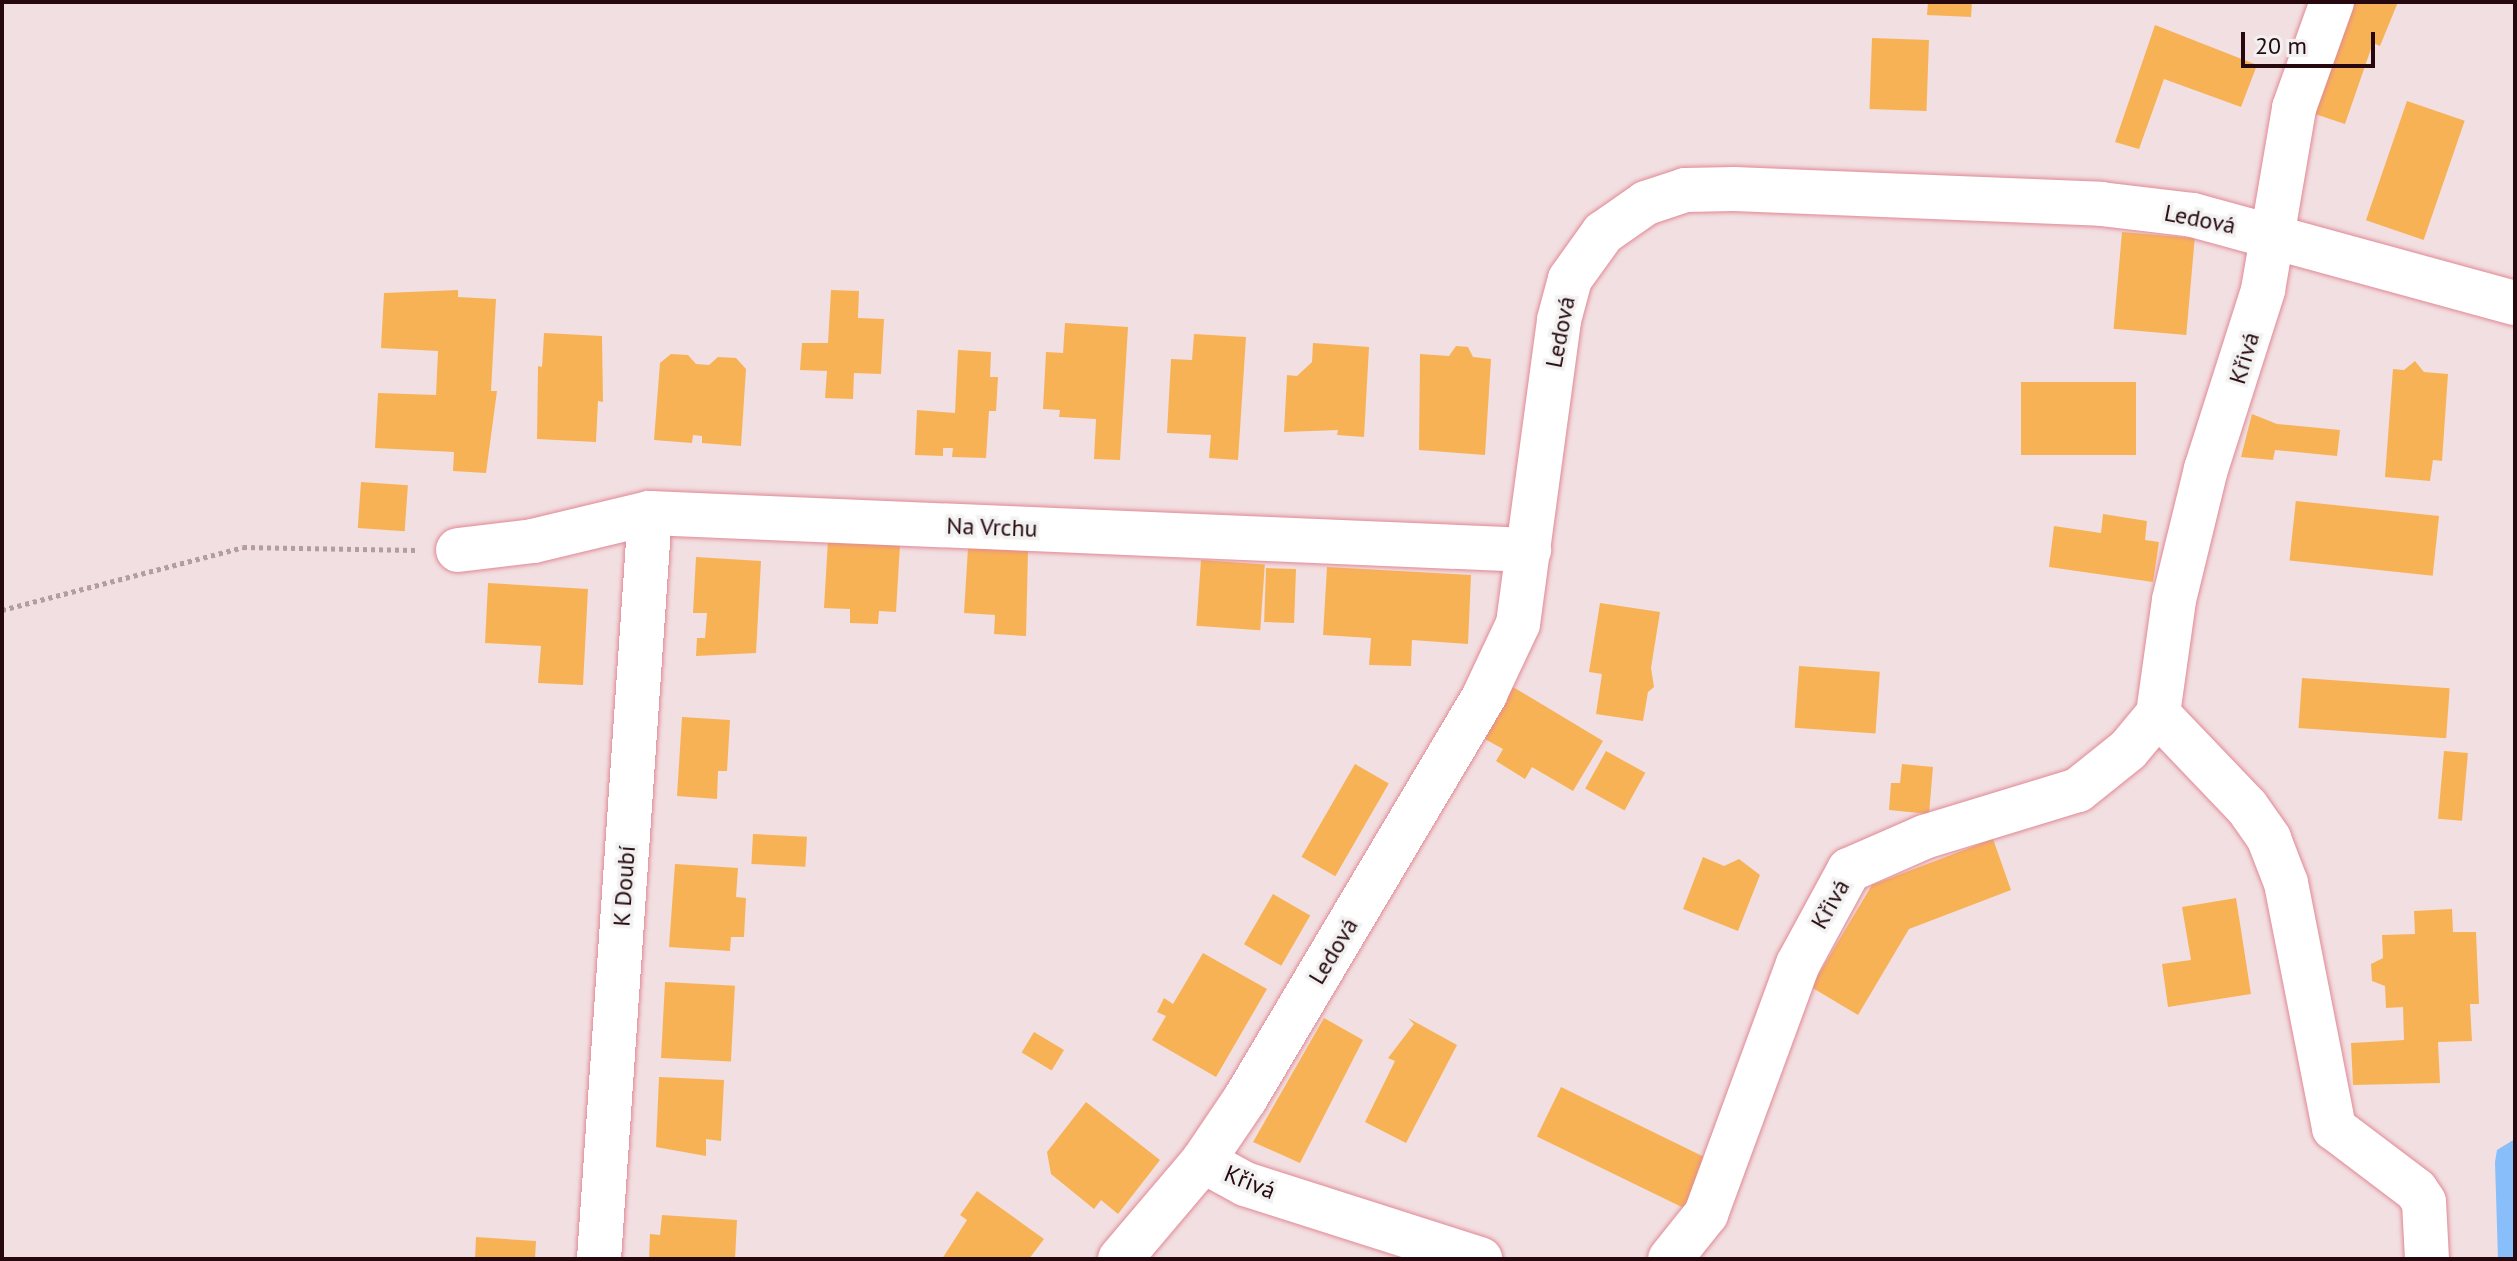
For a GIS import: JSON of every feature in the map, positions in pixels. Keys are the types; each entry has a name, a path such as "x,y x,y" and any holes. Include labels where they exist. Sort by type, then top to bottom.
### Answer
{"street":[{"name":"Křivá","path":"1670,1259 1706,1214 1798,964 1849,870 1924,837 2078,790 2128,750 2158,714 2174,600 2206,469 2248,349 2274,235 2294,108 2332,2"},
{"name":"Ledová","path":"1120,1259 1203,1161 1245,1099 1485,694 1518,624 1559,320 1570,279 1603,233 1646,203 1685,190 1922,194 2101,204 2193,215 2515,303"},
{"name":"Na Vrchu","path":"458,550 533,541 650,513 1529,550"},
{"name":"K Doubí","path":"599,1259 650,513"},
{"path":"2158,714 2247,807 2269,839 2286,883 2334,1128 2416,1190 2424,1202 2427,1259"},
{"name":"Křivá","path":"1203,1161 1245,1184 1480,1259"}],"path":[{"path":"2,610 243,547 458,550"}],"water":[{"path":"2515,1139 2515,1259 2498,1259 2495,1162 2497,1150"}],"building":[{"path":"1928,2 1972,2 1971,17 1927,15"},
{"path":"2351,2 2398,2 2380,46 2373,43 2345,124 2309,112"},
{"path":"2155,25 2257,65 2241,107 2164,79 2139,149 2115,142"},
{"path":"1872,38 1929,40 1926,111 1870,109"},
{"path":"2407,101 2465,121 2424,240 2366,220"},
{"path":"2122,232 2195,238 2186,335 2114,329"},
{"path":"458,290 458,297 496,299 491,391 497,391 486,473 453,471 454,452 375,448 378,393 436,395 438,351 381,348 384,293"},
{"path":"831,290 859,291 858,318 884,319 881,374 854,373 853,399 825,398 827,371 800,370 802,343 828,343"},
{"path":"1065,323 1128,327 1120,460 1094,459 1096,419 1059,417 1060,410 1043,409 1046,352 1063,353"},
{"path":"544,333 602,336 603,402 598,401 596,442 537,439 538,366 542,367"},
{"path":"1194,334 1246,337 1238,460 1209,458 1211,435 1167,433 1171,359 1192,360"},
{"path":"1313,343 1369,347 1364,437 1337,435 1338,430 1284,432 1287,375 1297,376 1312,362"},
{"path":"1456,346 1468,347 1473,357 1491,359 1485,455 1419,450 1420,354 1449,356"},
{"path":"958,350 991,352 990,377 998,377 996,411 989,411 986,458 952,457 953,448 943,448 943,456 915,455 917,410 955,413"},
{"path":"671,354 688,355 696,364 709,365 718,357 736,358 746,369 741,446 702,443 702,436 693,435 692,443 654,440 660,363"},
{"path":"2415,361 2424,372 2448,374 2442,461 2433,460 2430,481 2385,477 2393,369 2404,370"},
{"path":"2021,382 2136,382 2136,455 2021,455"},
{"path":"2252,414 2277,424 2340,430 2337,456 2275,450 2273,460 2241,457"},
{"path":"361,482 408,485 405,531 358,528"},
{"path":"2296,501 2439,516 2433,576 2290,561"},
{"path":"2103,514 2147,521 2145,540 2159,542 2153,582 2049,567 2054,526 2101,533"},
{"path":"828,540 900,545 896,612 879,611 878,624 850,623 850,609 824,608"},
{"path":"968,548 1028,551 1026,636 994,634 995,615 964,613"},
{"path":"696,557 761,561 756,653 696,656 697,638 705,638 707,613 693,613"},
{"path":"1201,560 1265,564 1260,630 1196,626"},
{"path":"1327,567 1471,575 1468,644 1412,640 1411,666 1369,665 1371,638 1323,635"},
{"path":"1266,568 1296,569 1294,623 1264,622"},
{"path":"488,583 588,589 583,685 538,683 541,646 485,643"},
{"path":"1600,603 1660,612 1651,668 1654,687 1648,692 1643,721 1596,714 1602,674 1589,672"},
{"path":"1799,666 1880,672 1875,733 1795,728"},
{"path":"2302,678 2450,688 2446,738 2299,728"},
{"path":"1513,687 1603,741 1573,791 1532,767 1525,779 1496,761 1503,749 1483,738"},
{"path":"682,717 730,720 727,771 718,771 717,799 677,796"},
{"path":"1606,751 1645,773 1625,810 1585,789"},
{"path":"2444,751 2468,753 2462,821 2438,819"},
{"path":"1355,764 1389,784 1335,876 1302,857"},
{"path":"1902,764 1933,767 1929,814 1889,810 1891,783 1900,783"},
{"path":"753,834 807,837 805,867 751,864"},
{"path":"1993,839 2011,890 1909,929 1858,1015 1811,987 1872,885"},
{"path":"1703,857 1724,866 1739,859 1760,875 1738,931 1683,909"},
{"path":"675,864 738,868 736,897 746,898 744,937 731,937 730,951 669,947"},
{"path":"1273,894 1310,916 1281,966 1244,944"},
{"path":"2236,898 2251,994 2168,1007 2162,964 2191,960 2182,907"},
{"path":"2452,909 2453,932 2476,932 2479,1004 2470,1004 2472,1041 2438,1042 2440,1083 2353,1085 2351,1043 2404,1040 2403,1007 2386,1008 2385,986 2372,981 2371,964 2383,958 2382,935 2415,934 2414,911"},
{"path":"1203,953 1267,989 1216,1077 1152,1040 1166,1016 1157,1012 1164,998 1173,1004"},
{"path":"665,982 735,986 731,1062 661,1058"},
{"path":"1324,1018 1363,1040 1300,1163 1253,1142"},
{"path":"1408,1018 1457,1045 1406,1143 1365,1122 1395,1061 1388,1058 1414,1024"},
{"path":"1034,1032 1064,1050 1052,1071 1022,1053"},
{"path":"659,1077 724,1080 721,1141 706,1139 706,1156 656,1147"},
{"path":"1561,1087 1708,1159 1684,1208 1537,1136"},
{"path":"1086,1102 1160,1160 1118,1214 1101,1200 1094,1209 1051,1174 1047,1152"},
{"path":"977,1191 1044,1239 1029,1259 942,1259 967,1220 960,1215"},
{"path":"662,1215 737,1220 735,1259 649,1259 650,1234 660,1235"},
{"path":"476,1237 536,1241 535,1259 475,1259"}]}
